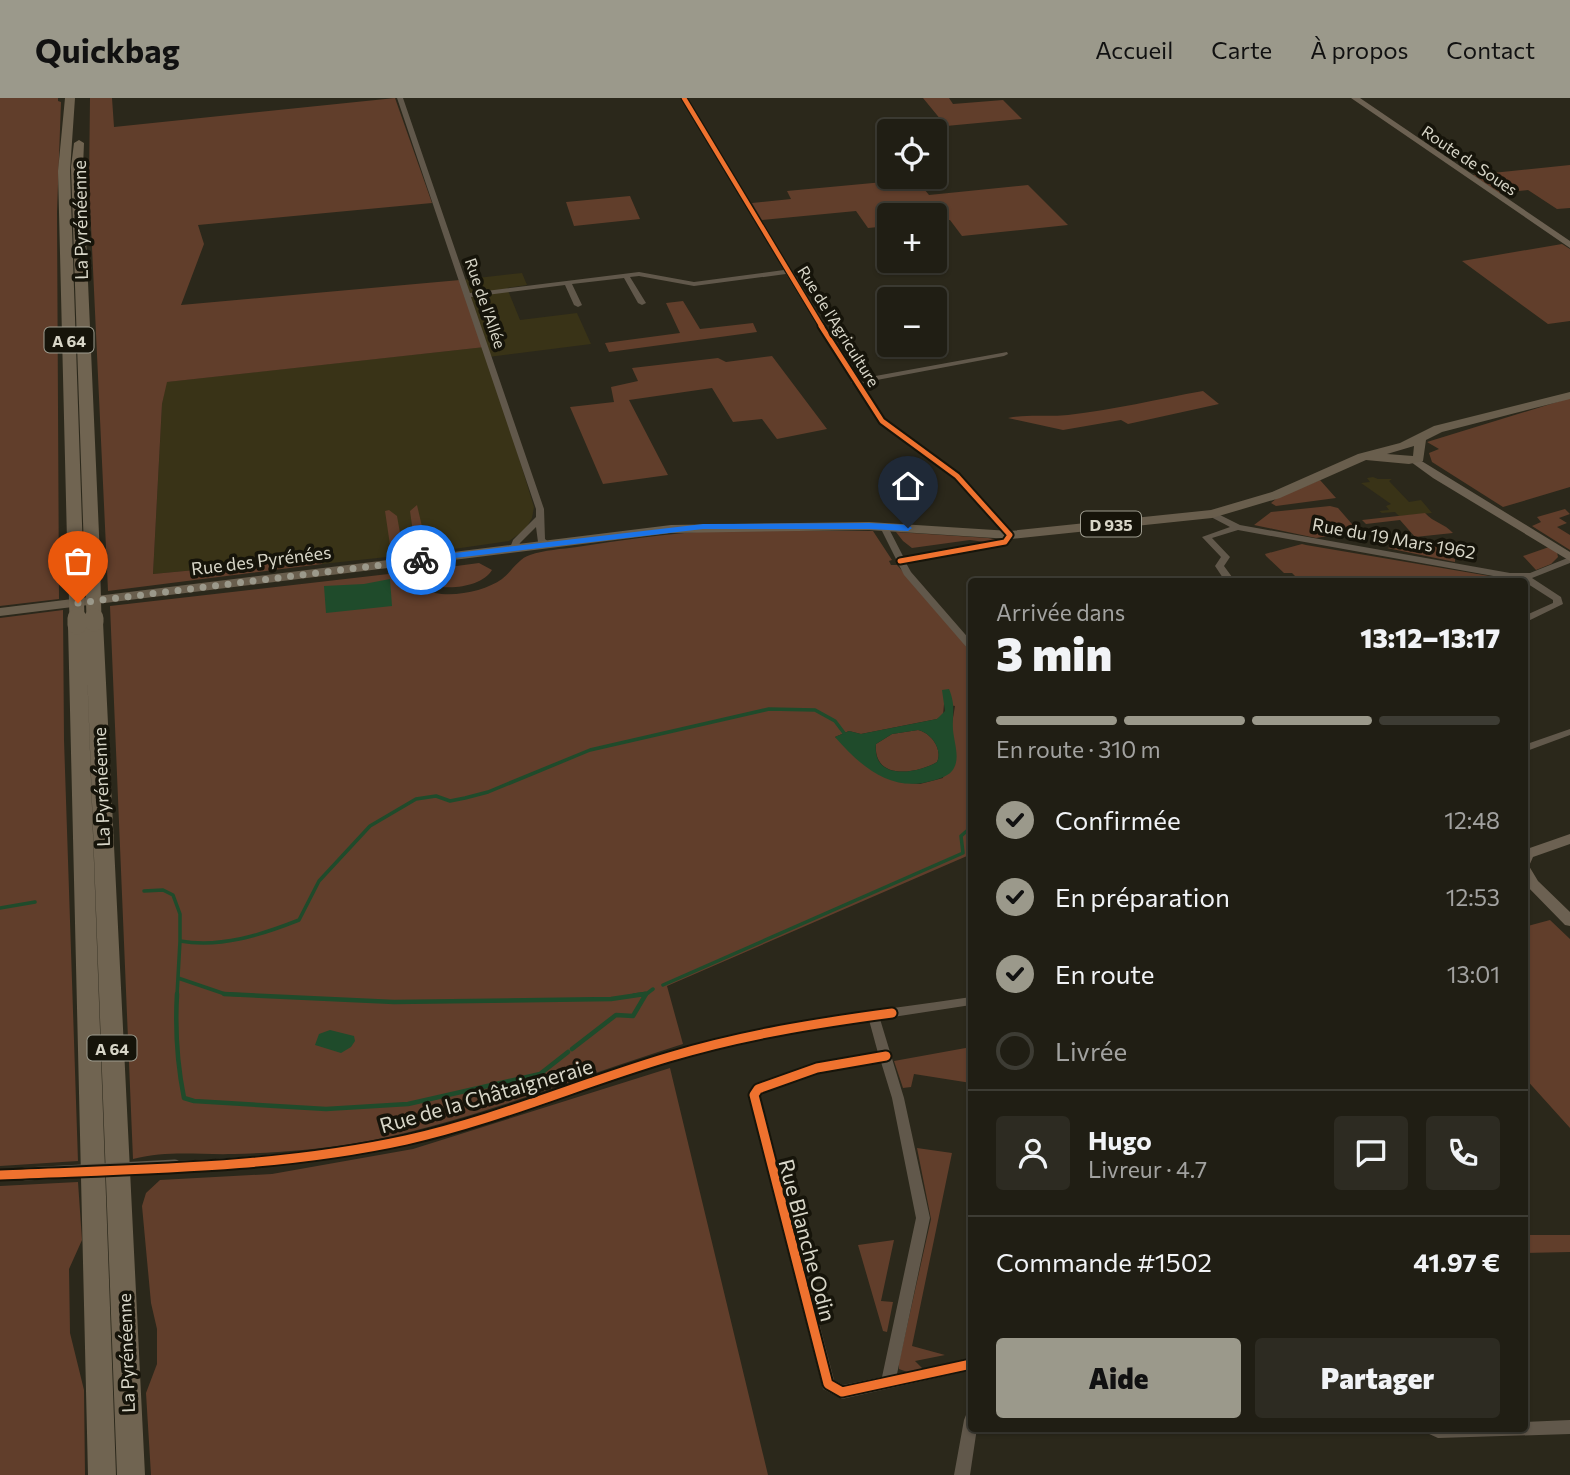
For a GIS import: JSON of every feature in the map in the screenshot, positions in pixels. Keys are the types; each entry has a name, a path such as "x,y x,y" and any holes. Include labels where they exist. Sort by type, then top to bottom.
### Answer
{"highway":[{"name":"La Pyrénéenne","path":"70,98 64,171 84,581"},
{"name":"La Pyrénéenne","path":"82,98 77,167 102,1475"},
{"name":"La Pyrénéenne","path":"85,623 131,1475"}],"main road":[{"name":"Route de Soues","path":"1356,98 1570,245"},
{"path":"1570,395 1438,429 1409,451 1437,476 1570,558"},
{"name":"D 935","path":"520,548 703,527 884,527 1010,535 1212,514 1276,495 1362,457 1409,451"},
{"name":"Rue des Pyrénées","path":"0,612 520,548"},
{"path":"1528,856 1570,839"},
{"path":"1528,877 1570,920"}],"street":[{"name":"Rue de l'Allée","path":"400,98 511,417 540,509 539,532"},
{"name":"Rue de l'Agriculture","path":"684,98 855,382 882,421 957,476 1010,535"},
{"path":"469,295 626,276 645,275 694,284 788,272"},
{"path":"626,276 642,303"},
{"path":"568,283 578,304"},
{"path":"855,382 1004,354"},
{"path":"1228,578 1219,566 1227,557 1206,537 1238,527 1232,510"},
{"name":"Rue du 19 Mars 1962","path":"1212,514 1238,527 1522,576 1531,576 1570,558"},
{"path":"540,517 516,542 520,548 539,532 541,540 547,544"},
{"path":"884,527 907,573 968,643"},
{"path":"900,561 1004,542 1010,535"},
{"path":"1528,580 1558,599 1558,604 1528,618"},
{"path":"1528,748 1570,732"},
{"name":"Rue de la Châtaigneraie","path":"0,1175 274,1161 408,1139 670,1057 760,1035 968,1001"},
{"path":"873,1015 898,1098 923,1218 888,1383"},
{"name":"Rue Blanche Odin","path":"886,1056 817,1068 758,1089 754,1095 828,1384 842,1392 968,1365"},
{"path":"1528,1428 1570,1427"},
{"path":"962,1475 969,1432"}],"shaded area":[{"path":"0,98 58,98 61,102 57,212 59,599 0,606"},
{"path":"90,98 112,98 114,127 395,98 432,203 198,225 204,244 181,305 460,280 485,347 167,382 162,404 153,574 312,559 323,559 322,564 108,591 89,183"},
{"path":"923,98 949,98 953,104 1003,100 1022,119 947,126 947,119 940,119"},
{"path":"1570,165 1570,208 1557,209 1528,190 1499,193 1473,175"},
{"path":"877,183 877,189 924,189 929,195 1028,185 1068,225 962,236 950,220 947,220 947,203 877,203 877,227 868,228 856,211 762,220 752,203 791,199 787,191"},
{"path":"630,196 640,219 574,226 566,202"},
{"path":"1562,244 1570,249 1570,321 1548,324 1462,261"},
{"path":"522,273 527,285 507,288 520,320 577,313 591,344 488,357 534,507 532,518 525,530 509,541 433,552 322,564 323,560 312,559 153,574 162,404 166,382 484,347 460,280"},
{"path":"683,301 700,329 753,323 757,332 609,352 605,343 680,333 666,303"},
{"path":"772,356 827,429 777,439 762,419 733,422 712,388 629,400 668,475 603,484 570,407 614,402 611,387 638,381 632,368 718,358 726,362"},
{"path":"1203,391 1219,404 1128,424 1121,420 1063,430 1008,418 1085,413"},
{"path":"1570,398 1570,487 1503,507 1432,462 1429,453 1439,449 1427,442"},
{"path":"1367,478 1392,479 1389,481 1409,502 1421,500 1432,513 1399,516 1395,512 1382,513 1379,511 1389,510 1386,506 1391,504 1361,483 1370,482"},
{"path":"1320,480 1336,498 1276,506 1271,503 1277,498"},
{"path":"417,505 427,548 433,552 416,554 410,511"},
{"path":"1330,506 1338,508 1358,531 1316,538 1254,525 1271,512"},
{"path":"1565,509 1570,514 1559,518 1567,523 1557,527 1570,535 1570,550 1532,526 1541,522 1537,517"},
{"path":"389,510 397,516 404,555 387,557 390,545 385,511"},
{"path":"1425,513 1453,533 1415,537 1400,520 1366,524 1362,520"},
{"path":"710,531 873,531 892,560 889,561 891,565 897,565 961,638 968,650 967,856 667,986 683,1044 477,1113 393,1136 292,1151 171,1154 133,1159 110,606 406,572 413,582 423,589 436,593 465,593 492,585 522,559 535,553","holes":["944,704 955,706 943,778 920,784 898,782 835,737 849,731 861,734 937,719 943,715"]},
{"path":"896,532 998,540 970,540 912,548"},
{"path":"1438,542 1446,550 1441,554 1455,559 1455,562 1387,548"},
{"path":"1302,544 1501,578 1297,578 1292,573 1284,573 1265,554"},
{"path":"1549,547 1557,552 1558,557 1551,564 1536,570 1523,556"},
{"path":"479,563 492,570 469,585 436,586 420,579 419,571"},
{"path":"390,579 392,606 326,613 324,586 364,584"},
{"path":"63,610 64,740 78,1161 0,1166 0,618"},
{"path":"949,689 952,700 957,754 954,768 944,777 916,784 889,780 865,766 835,737 849,731 861,734 937,719 945,711 942,690","holes":["918,730 937,747 937,762 908,771 888,769 881,764 876,744 892,734"]},
{"path":"918,730 935,742 937,762 908,771 889,769 881,764 876,744 892,734"},
{"path":"1550,920 1570,939 1570,1128 1528,1081 1528,926"},
{"path":"330,1030 354,1036 355,1041 341,1053 315,1045 319,1034"},
{"path":"968,1048 968,1083 914,1074 911,1087 903,1088 894,1061"},
{"path":"670,1068 768,1475 151,1475 146,1393 157,1364 157,1329 151,1303 142,1206 146,1193 160,1180 272,1174 413,1149"},
{"path":"917,1148 952,1153 912,1346 945,1355 915,1361 923,1369 910,1373 899,1369 899,1362 931,1219"},
{"path":"78,1182 82,1240 69,1269 70,1333 84,1390 85,1475 0,1475 0,1186"},
{"path":"1528,1235 1570,1235 1570,1252 1528,1253"},
{"path":"894,1240 881,1301 893,1302 887,1332 883,1331 858,1245"}],"waterway":[{"path":"180,941 211,943 241,939 299,920 319,881 370,826 416,799 436,796 450,801 465,798 488,792 590,750 769,709 815,710 835,721 844,733"},
{"path":"663,985 963,853 961,836 968,830"},
{"path":"144,891 163,890 173,895 180,914 180,941"},
{"path":"0,908 35,902"},
{"path":"177,995 180,941"},
{"path":"178,978 225,994 247,995"},
{"path":"648,993 653,989"},
{"path":"634,995 648,993"},
{"path":"177,994 177,1046 184,1098 194,1101 326,1109 408,1104 540,1074 568,1052"},
{"path":"224,994 394,1002 611,999 645,994"},
{"path":"572,1049 616,1015 633,1016 646,994"}],"cycle path":[{"path":"684,98 815,317 882,421 957,476 1010,535 1005,542 900,561"},
{"path":"0,1175 204,1166 356,1150 440,1132 696,1049 808,1025 892,1013"},
{"path":"886,1056 817,1068 758,1089 754,1095 828,1384 842,1392 968,1365"}],"way so far":[{"path":"78,603 421,560"}],"route":[{"path":"421,560 671,529 792,525 908,528"}]}
